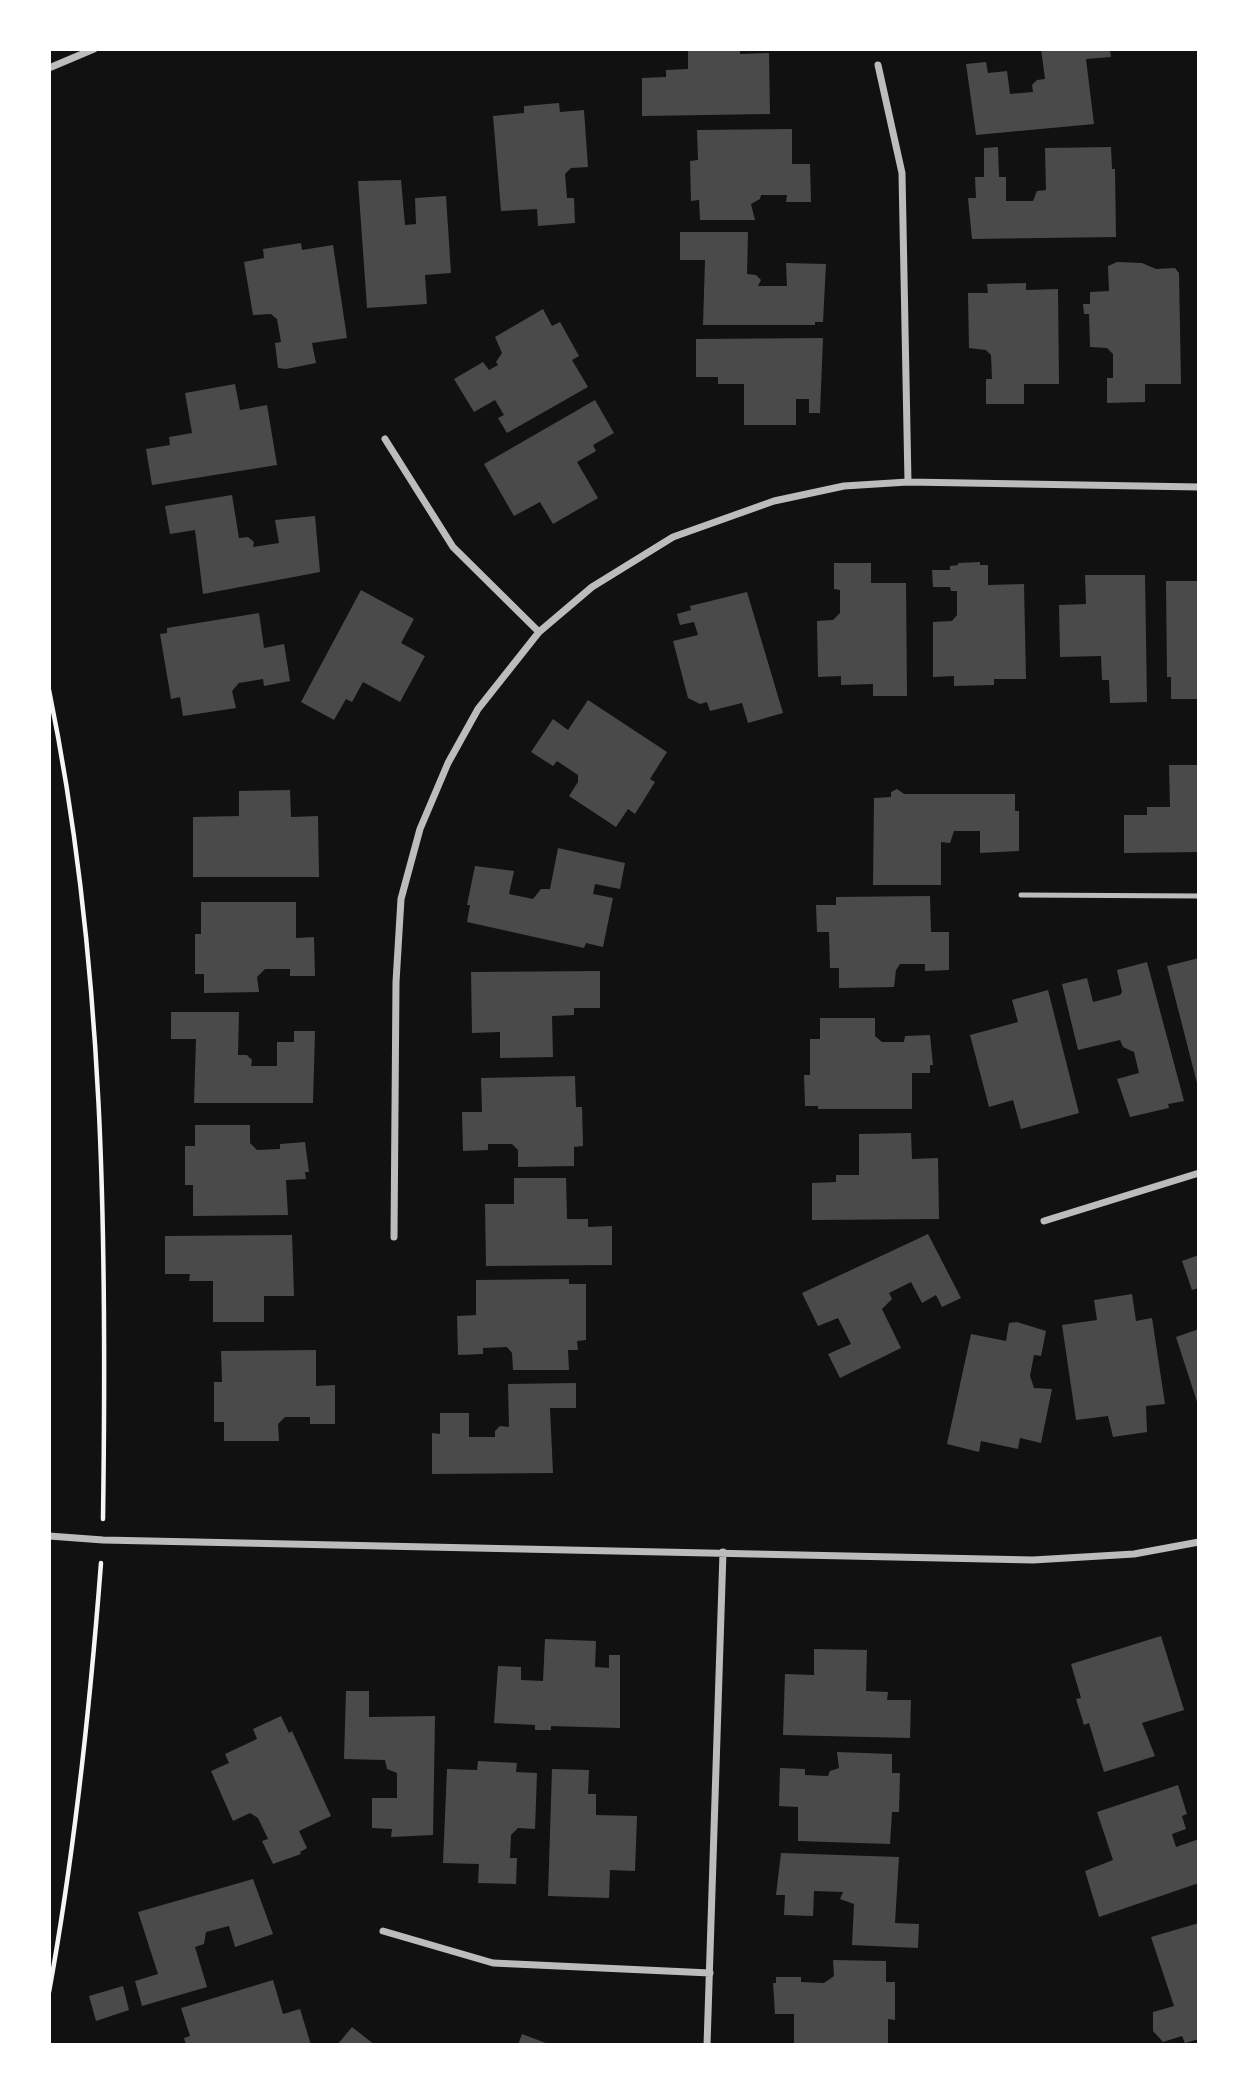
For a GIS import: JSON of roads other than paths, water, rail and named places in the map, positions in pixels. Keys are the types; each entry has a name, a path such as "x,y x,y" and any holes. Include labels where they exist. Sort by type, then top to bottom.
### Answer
{"street":[{"path":"49,68 94,49"},
{"path":"878,65 902,173 908,482"},
{"path":"385,439 453,547 539,632"},
{"path":"394,1237 396,982 401,899 420,830 448,763 478,709 539,632 593,587 673,537 774,501 844,486 908,482 1199,487"},
{"path":"1044,1221 1199,1173"},
{"path":"49,1536 103,1540 1032,1560 1134,1554 1199,1542"},
{"path":"707,2045 723,1552"},
{"path":"383,1931 494,1963 710,1973"}],"lane":[{"path":"1021,895 1199,896"}]}
